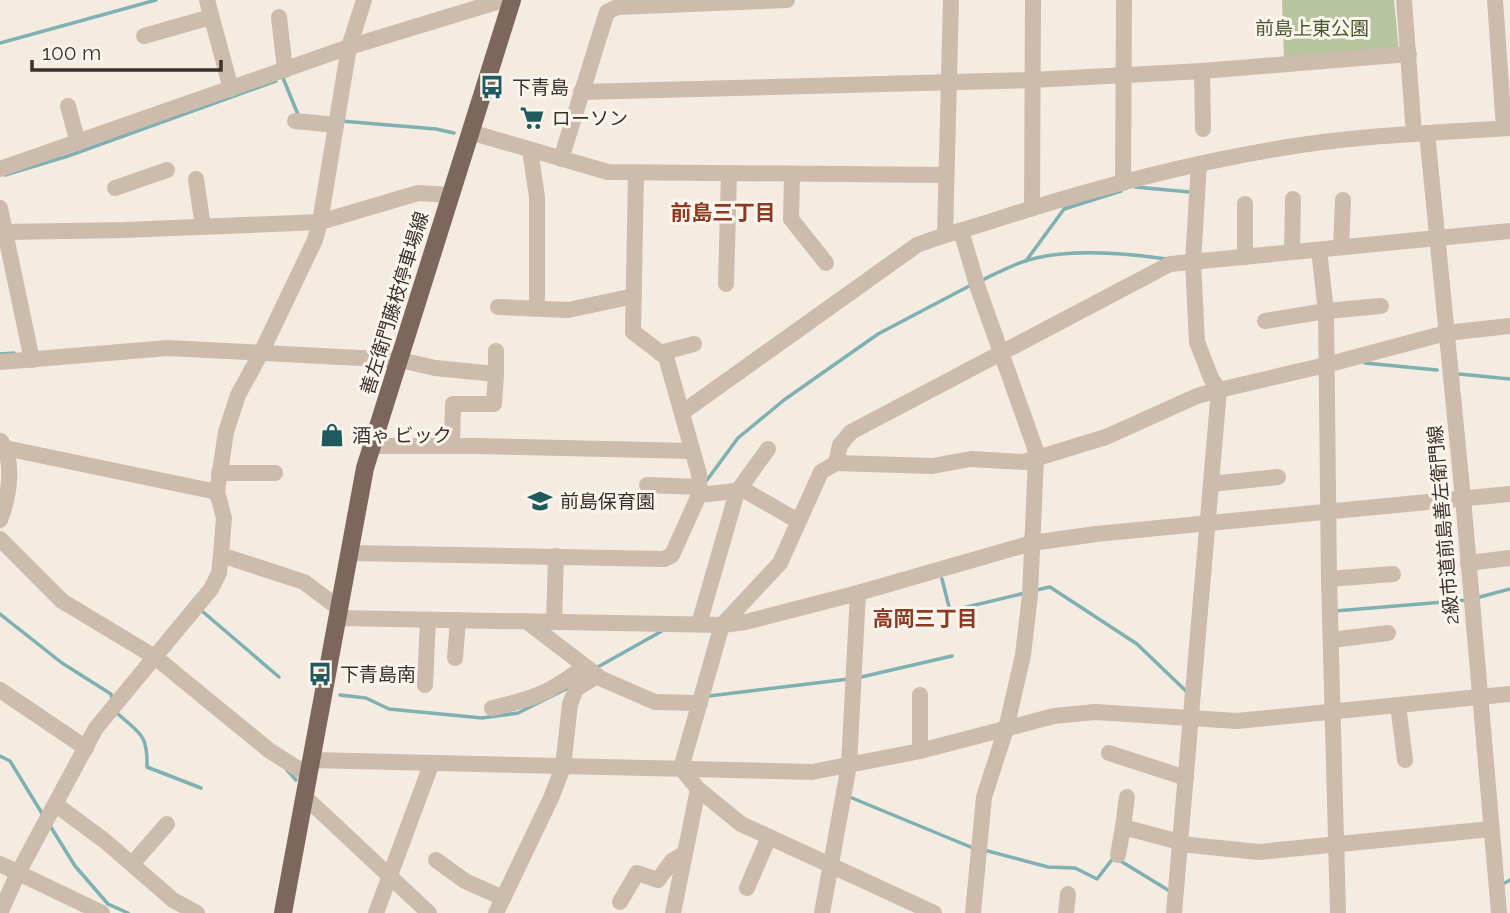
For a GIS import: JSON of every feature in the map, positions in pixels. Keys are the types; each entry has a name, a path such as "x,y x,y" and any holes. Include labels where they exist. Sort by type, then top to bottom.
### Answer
{"main road":[{"name":"善左衛門藤枝停車場線","path":"283,913 371,446 404,361 450,195 512,0"}],"street":[{"path":"207,0 230,89"},
{"path":"0,913 18,873 96,728 211,589 219,573 224,518 217,492 226,432 238,395 264,348 315,240 349,47 363,0"},
{"path":"0,169 349,47 503,0"},
{"path":"561,159 607,12 617,7 787,0"},
{"path":"951,0 946,175 953,232 976,280 1003,353 1036,458 1030,596 1023,655 1006,729 984,797 973,913"},
{"path":"1032,208 1033,0"},
{"path":"1123,183 1124,0"},
{"name":"2級市道前島善左衛門線","path":"1404,0 1420,133 1438,237 1491,829 1502,905"},
{"path":"683,412 917,245 953,232 1123,183 1199,164 1284,148 1420,133 1507,128 1495,0"},
{"path":"144,36 212,17"},
{"path":"279,17 285,70"},
{"path":"582,92 1032,80 1202,71 1409,54"},
{"path":"1202,71 1203,129"},
{"path":"68,106 78,143"},
{"path":"295,121 336,125"},
{"path":"470,132 608,172 946,175"},
{"path":"530,150 537,197 537,308"},
{"path":"1174,913 1219,390 1197,342 1193,262 1199,164"},
{"path":"115,188 167,170"},
{"path":"350,553 664,559 672,555 699,491 699,474 666,357 633,332 636,174"},
{"path":"726,284 729,174"},
{"path":"792,175 790,219 825,263"},
{"path":"196,179 203,227"},
{"path":"5,232 320,222 418,193 450,195"},
{"path":"1292,252 1293,199"},
{"path":"1341,247 1343,200"},
{"path":"1245,204 1245,257"},
{"path":"0,208 32,360"},
{"path":"836,463 840,444 851,432 1170,264 1510,231"},
{"path":"1319,250 1326,312 1329,579 1338,913"},
{"path":"498,307 568,310 634,296"},
{"path":"1265,321 1381,306"},
{"path":"681,768 722,625 780,563 821,472 836,463 932,466 971,459 1024,462 1106,436 1197,396 1446,333 1510,326"},
{"path":"660,353 694,344"},
{"path":"0,362 169,348 264,348 404,361 435,368 496,374"},
{"path":"452,446 453,404 494,404 496,351"},
{"path":"0,520 5,508 9,477 3,444 217,492"},
{"path":"371,446 692,451"},
{"path":"699,624 737,492 768,449"},
{"path":"219,473 275,473"},
{"path":"1210,484 1278,477"},
{"path":"647,485 699,491 744,490 798,521"},
{"path":"222,555 304,582 339,614 429,620 722,625 746,622 858,593 1032,543 1209,522 1510,494"},
{"path":"0,539 62,601 155,657 270,751 309,768 431,765 812,772 920,751 1054,716 1095,712 1237,721 1510,694"},
{"path":"554,622 556,556"},
{"path":"1468,563 1510,558"},
{"path":"1329,579 1393,574"},
{"path":"822,913 849,765 858,593"},
{"path":"425,685 429,620"},
{"path":"456,658 458,620"},
{"path":"526,621 591,671 655,702 700,702"},
{"path":"1331,640 1388,633"},
{"path":"492,708 525,701 591,671"},
{"path":"436,860 499,906 563,767 573,697 591,671"},
{"path":"0,690 86,748"},
{"path":"920,695 920,751"},
{"path":"1398,705 1405,760"},
{"path":"1109,753 1186,778"},
{"path":"376,913 431,765"},
{"path":"681,768 698,789 741,824 934,913"},
{"path":"673,913 698,789"},
{"path":"304,796 429,913"},
{"path":"1118,855 1127,797"},
{"path":"55,804 105,841 173,900 197,913"},
{"path":"132,864 167,824"},
{"path":"1124,827 1180,843 1259,852 1491,829"},
{"path":"747,888 769,837"},
{"path":"620,902 637,873 658,880 672,861 684,854"},
{"path":"0,864 102,913"},
{"path":"1066,913 1068,894"}],"green space":[{"name":"前島上東公園","path":"1282,0 1394,0 1399,52 1284,58"}],"waterway":[{"path":"0,43 156,0"},
{"path":"283,78 299,117"},
{"path":"5,175 68,156 276,81"},
{"path":"341,121 454,133"},
{"path":"1135,187 1190,192"},
{"path":"1026,261 1064,209 1121,191"},
{"path":"980,281 1025,261 1058,254 1114,254 1166,259"},
{"path":"707,480 738,438 784,400 878,334 973,284"},
{"path":"0,354 14,353"},
{"path":"1363,360 1365,363 1437,370"},
{"path":"1459,374 1510,379"},
{"path":"942,579 950,611 1025,593"},
{"path":"1036,590 1050,587 1137,644 1187,692"},
{"path":"1476,598 1510,589"},
{"path":"1335,611 1468,600"},
{"path":"202,611 279,677"},
{"path":"0,614 62,663 111,694 112,698"},
{"path":"596,668 662,631"},
{"path":"857,678 952,656"},
{"path":"709,696 849,679"},
{"path":"340,695 366,698 389,709 482,718 518,713 570,687"},
{"path":"116,712 140,734 146,747 147,767 201,788"},
{"path":"0,756 10,761 43,815"},
{"path":"287,770 296,780"},
{"path":"852,798 973,848"},
{"path":"49,824 75,866 108,904 128,913"},
{"path":"984,850 1048,867 1075,868 1097,879 1114,857 1168,890"},
{"path":"1503,884 1510,880"}],"place":[{"name":"下青島","path":"492,87"},
{"name":"ローソン","path":"532,118"},
{"name":"酒ゃ ビック","path":"332,435"},
{"name":"前島保育園","path":"540,501"},
{"name":"下青島南","path":"320,674"}],"district":[{"name":"前島三丁目","path":"723,213"},
{"name":"高岡三丁目","path":"925,619"}]}
